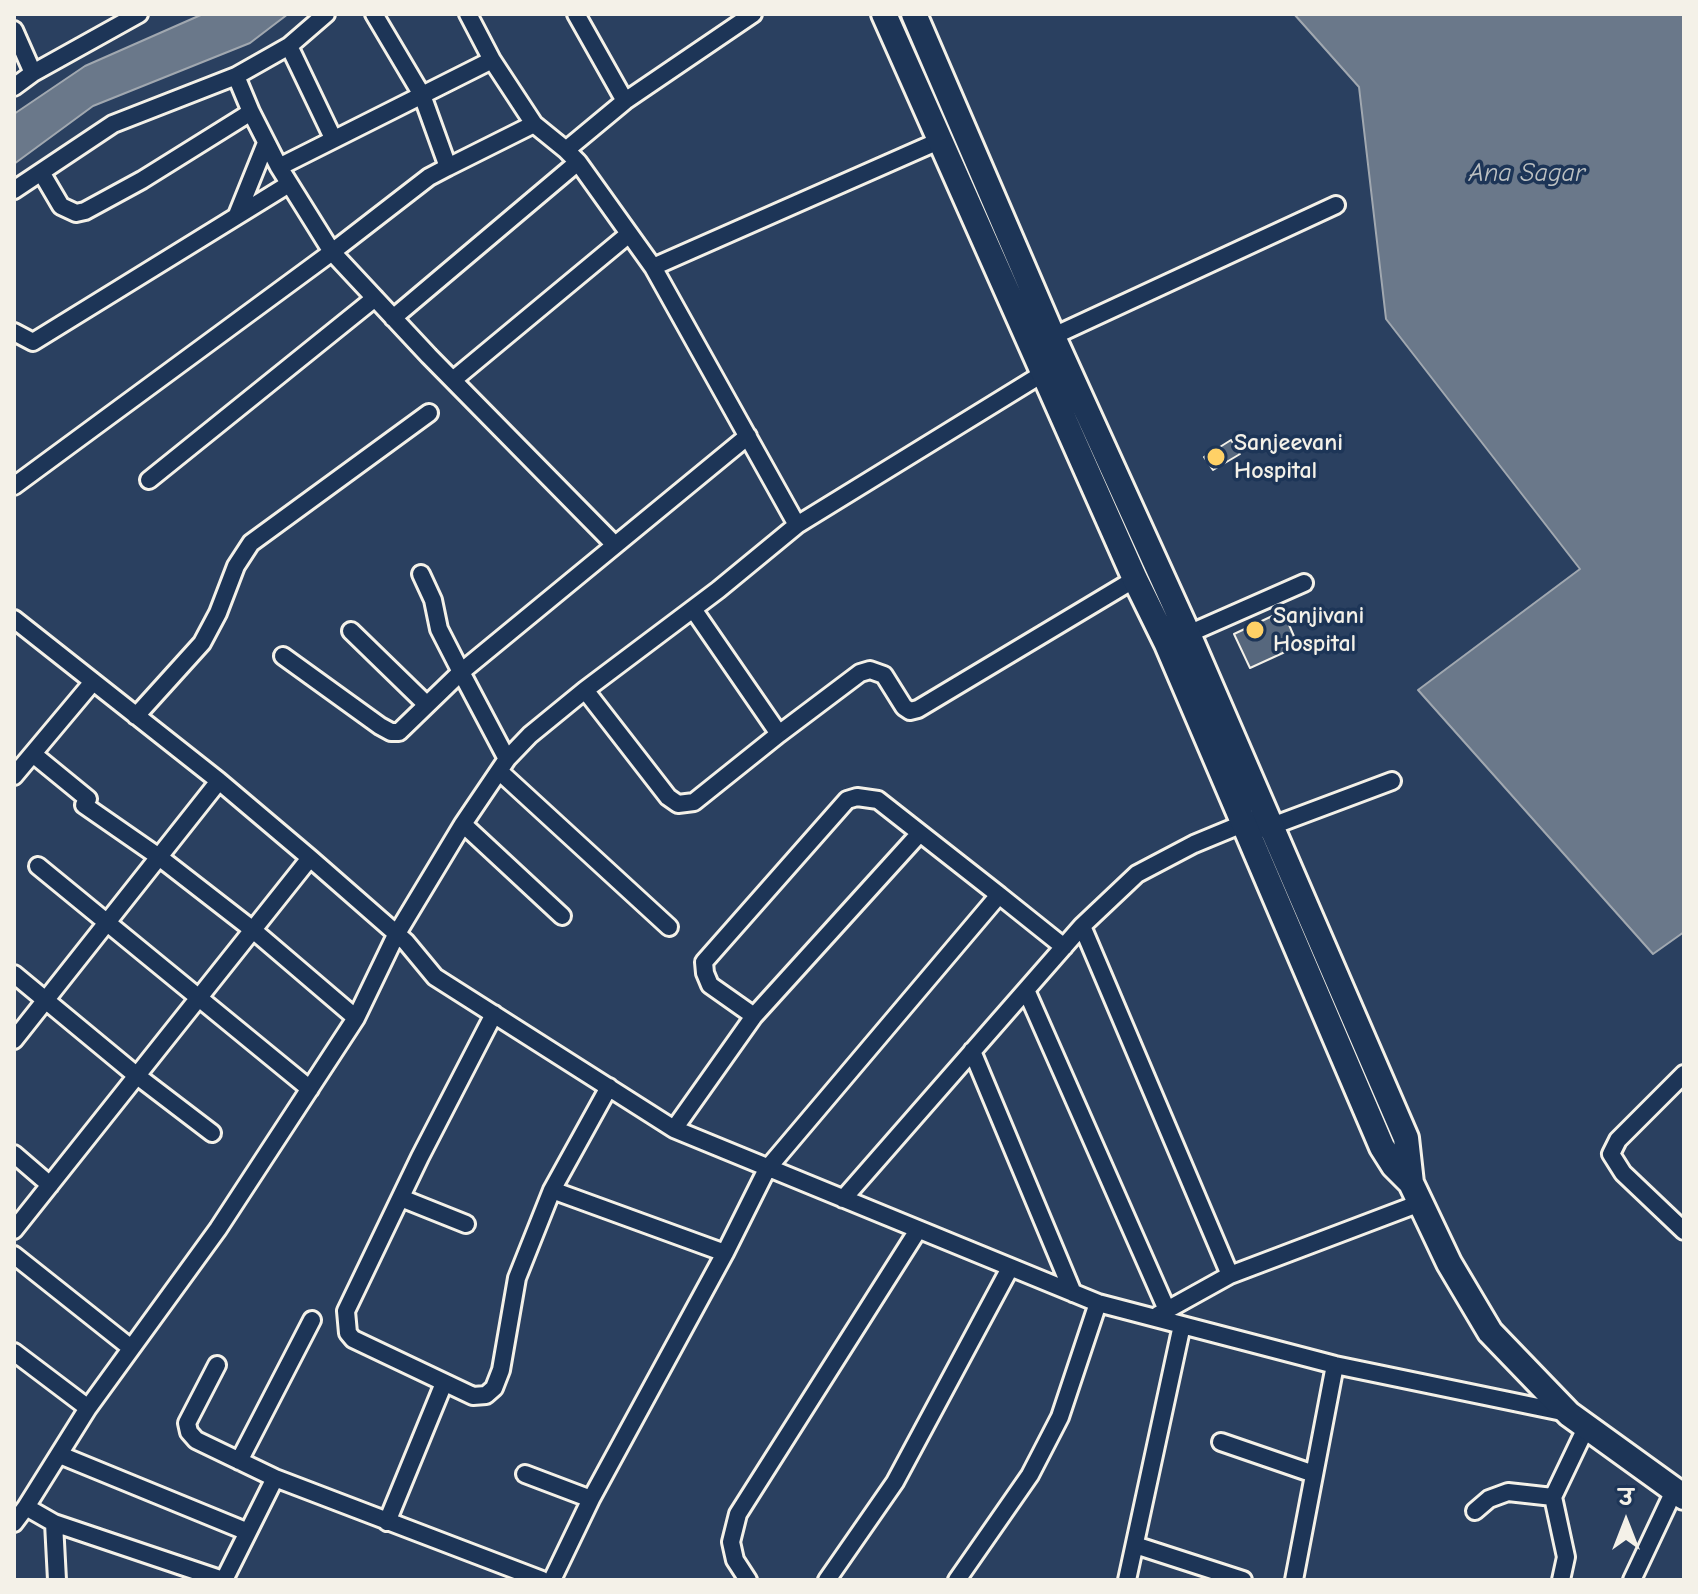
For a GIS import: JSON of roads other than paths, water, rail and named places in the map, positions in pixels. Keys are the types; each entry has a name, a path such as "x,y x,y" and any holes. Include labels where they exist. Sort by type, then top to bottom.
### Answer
{"highway":[{"path":"884,14 941,140 1054,366 1177,639 1270,820 1406,1138 1415,1193"},
{"path":"914,14 1042,341"},
{"path":"1054,366 1135,579 1177,639 1246,830 1382,1147 1415,1193 1449,1263 1490,1332 1578,1421 1679,1494"}],"street":[{"path":"14,87 33,73 139,14"},
{"path":"14,190 113,124 236,76 289,46 326,14"},
{"path":"374,14 422,95 448,167"},
{"path":"468,14 492,60 534,124 578,162 653,267 797,525"},
{"path":"566,150 625,101 753,14"},
{"path":"583,17 625,101"},
{"path":"14,30 33,73"},
{"path":"289,46 333,138"},
{"path":"279,167 492,60"},
{"path":"236,76 279,167 332,252 615,545"},
{"path":"41,172 61,206 76,213 85,211 142,180 251,112"},
{"path":"14,486 429,177 534,124"},
{"path":"653,267 941,140"},
{"path":"237,215 266,143"},
{"path":"393,318 578,162"},
{"path":"14,332 33,342 289,184"},
{"path":"1042,341 1336,205"},
{"path":"453,380 629,234"},
{"path":"149,480 375,298"},
{"path":"14,1523 88,1408 218,1229 356,1018 396,935 463,824 503,765 530,735 585,690 693,609 797,525 1054,366"},
{"path":"136,716 202,643 218,613 236,566 251,543 429,413"},
{"path":"283,656 391,732 405,728 461,672 748,436"},
{"path":"421,574 433,600 439,629 503,765 669,927"},
{"path":"585,690 668,797 678,804 694,802 860,673 870,670 884,675 904,707 910,711 918,709 1135,579"},
{"path":"1177,639 1304,583"},
{"path":"693,609 779,734"},
{"path":"14,619 219,781 310,858 406,942 435,977 674,1129 1098,1303 1160,1314 1182,1325 1335,1365 1578,1421 1553,1497 1566,1557 1561,1580"},
{"path":"351,631 426,704"},
{"path":"14,776 92,683"},
{"path":"33,754 86,802 253,930 356,1018"},
{"path":"14,1040 219,781"},
{"path":"843,1199 1082,926 1137,874 1194,844 1246,830 1392,781"},
{"path":"754,1016 710,985 704,962 847,800 857,797 878,800 1064,947"},
{"path":"463,824 562,916"},
{"path":"674,1129 754,1016 920,833"},
{"path":"14,1230 310,858"},
{"path":"38,866 310,1089"},
{"path":"552,1580 591,1499 725,1253 767,1169 999,895"},
{"path":"1082,926 1230,1275"},
{"path":"14,974 212,1133"},
{"path":"1026,990 1160,1314"},
{"path":"494,1014 346,1311 348,1333 353,1339 473,1396 486,1395 494,1388 501,1370 517,1278 552,1190 609,1087"},
{"path":"972,1051 1073,1293"},
{"path":"1684,1074 1618,1140 1611,1154 1623,1173 1684,1231"},
{"path":"14,1154 50,1185"},
{"path":"552,1190 725,1253"},
{"path":"1160,1314 1230,1275 1415,1193"},
{"path":"401,1198 466,1224"},
{"path":"748,1580 735,1560 731,1542 738,1514 918,1230"},
{"path":"14,1255 131,1348"},
{"path":"827,1580 895,1482 1010,1268"},
{"path":"957,1580 1030,1475 1060,1417 1098,1303"},
{"path":"239,1461 312,1320"},
{"path":"1127,1580 1182,1325"},
{"path":"14,1352 88,1408"},
{"path":"217,1365 187,1423 189,1432 196,1440 275,1478 542,1580"},
{"path":"1294,1580 1335,1365"},
{"path":"387,1522 444,1383"},
{"path":"1221,1442 1314,1474"},
{"path":"60,1455 248,1532"},
{"path":"525,1474 591,1499"},
{"path":"26,1507 54,1523 223,1580 275,1478"},
{"path":"1475,1511 1489,1499 1508,1492 1553,1497"},
{"path":"1632,1580 1679,1494"},
{"path":"54,1523 57,1580"},
{"path":"1135,1545 1243,1580"}],"water":[{"path":"203,14 288,14 250,43 93,106 14,164 14,114 85,66"},
{"name":"Ana Sagar","path":"1294,14 1684,14 1684,932 1653,954 1418,690 1580,569 1386,319 1359,87"}],"place":[{"name":"Sanjeevani Hospital","path":"1216,457"},
{"name":"Sanjivani Hospital","path":"1255,630"}]}
